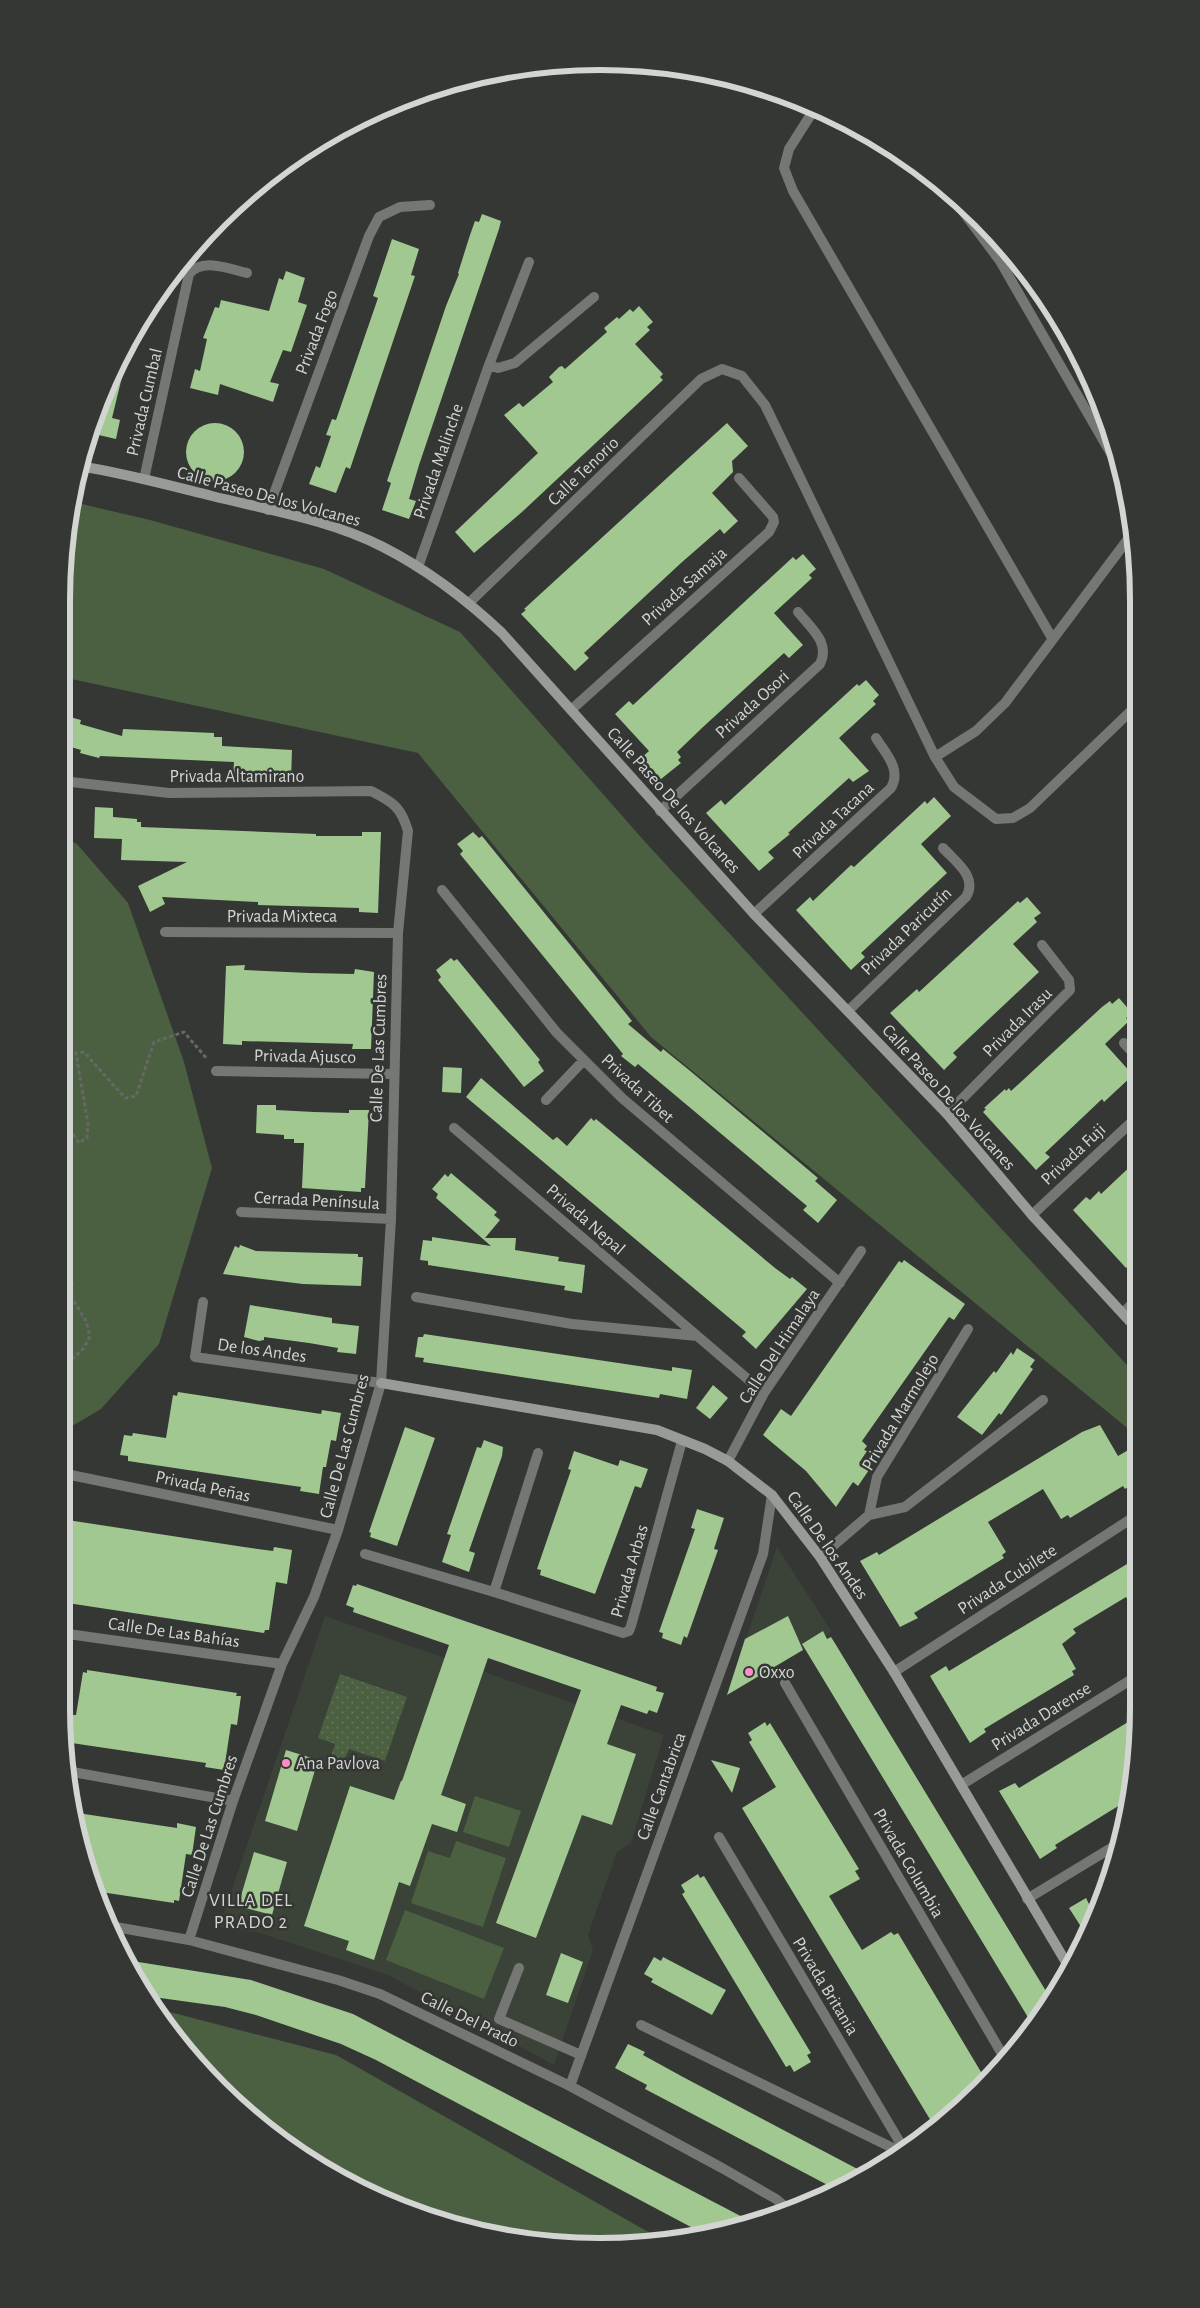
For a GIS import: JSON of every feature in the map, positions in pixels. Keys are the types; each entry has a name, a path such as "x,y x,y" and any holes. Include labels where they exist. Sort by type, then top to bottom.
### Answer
{"street":[{"path":"811,114 789,149 784,168 793,191 1052,638"},
{"name":"Privada Fogo","path":"268,510 359,264 379,217 400,207 430,206"},
{"path":"970,220 1000,261 1107,447"},
{"name":"Privada Malinche","path":"418,568 489,365 529,262"},
{"name":"Privada Cumbal","path":"144,479 189,274 205,264 246,273"},
{"path":"489,365 498,368 515,363 594,297"},
{"name":"Calle Tenorio","path":"470,602 701,379 722,369 742,376 764,405 935,757"},
{"name":"Calle Paseo De los Volcanes","path":"87,468 144,479 340,530 382,547 470,602 502,634 754,914 947,1114 1032,1215 1130,1321"},
{"name":"Privada Samaja","path":"571,710 769,532 774,522 773,517 739,478"},
{"path":"1126,541 1005,703 976,731 935,757 954,787 996,819 1012,818 1030,808 1130,712"},
{"name":"Privada Osori","path":"660,810 820,664 823,658 823,645 798,612"},
{"name":"Privada Tacana","path":"754,914 891,788 895,782 895,770 876,738"},
{"name":"Privada Altamirano","path":"70,782 169,793 371,791 391,801 404,815"},
{"name":"Calle De Las Cumbres","path":"189,1940 232,1801 282,1664 314,1597 338,1530 381,1383 391,1219 393,1074 398,933 408,831 404,815"},
{"name":"Privada Paricutín","path":"848,1011 966,897 970,890 970,880 943,848"},
{"name":"Privada Tibet","path":"442,890 557,1033 622,1098 840,1283"},
{"name":"Privada Mixteca","path":"165,932 398,933"},
{"name":"Privada Irasu","path":"947,1114 1070,990 1069,980 1042,944"},
{"path":"1124,1043 1130,1050"},
{"path":"546,1100 584,1060"},
{"name":"Privada Ajusco","path":"216,1071 393,1074"},
{"name":"Privada Fuji","path":"1032,1215 1130,1124"},
{"name":"Privada Nepal","path":"454,1128 764,1393"},
{"name":"Cerrada Península","path":"241,1212 391,1219"},
{"name":"Calle Del Himalaya","path":"728,1461 764,1393 861,1251"},
{"path":"416,1297 572,1324 697,1336"},
{"name":"De los Andes","path":"203,1302 194,1357 381,1383"},
{"path":"1123,1313 1130,1306"},
{"name":"Privada Marmolejo","path":"868,1515 877,1478 968,1329"},
{"name":"Calle De los Andes","path":"381,1383 657,1430 705,1449 728,1461 772,1495 820,1557 894,1672 1065,1961"},
{"path":"820,1557 868,1515 904,1507 1043,1400"},
{"name":"Privada Arbas","path":"366,1554 623,1633 629,1630 682,1441"},
{"path":"494,1592 538,1453"},
{"name":"Privada Peñas","path":"70,1475 338,1530"},
{"name":"Calle Cantabrica","path":"570,2086 764,1554 772,1495"},
{"name":"Privada Cubilete","path":"894,1672 1130,1520"},
{"name":"Calle De Las Bahías","path":"70,1634 282,1664"},
{"name":"Privada Darense","path":"961,1784 1130,1680"},
{"name":"Privada Columbia","path":"785,1684 1001,2053"},
{"path":"74,1772 232,1801"},
{"name":"Privada Britania","path":"719,1837 900,2145"},
{"path":"1027,1899 1111,1848"},
{"name":"Calle Del Prado","path":"118,1927 189,1940 338,1980 380,1994 570,2086 722,2168 784,2205"},
{"path":"519,1968 499,2019 581,2055"},
{"name":"Privada Britania","path":"641,2025 896,2148"}],"path":[{"path":"70,1130 79,1143 87,1138 88,1124 76,1053 84,1052 125,1098 136,1096 154,1042 174,1034 184,1032 216,1071"},
{"path":"70,1277 72,1282 72,1298 86,1321 90,1336 84,1348 70,1361"}],"shaded area":[{"path":"777,1547 832,1632 727,1695"},
{"path":"325,1616 664,1735 631,1843 617,1852 588,1935 593,1950 554,2065 388,1975 260,1933 219,1927"}],"green space":[{"path":"79,503 150,520 324,569 460,632 647,844 1130,1368 1130,1430 651,1037 418,753 70,679 71,565"},
{"path":"70,841 77,844 128,903 184,1062 212,1168 159,1344 101,1409 70,1427"},
{"path":"340,1674 407,1697 385,1761 349,1749 344,1761 331,1756 335,1744 318,1738"},
{"path":"475,1796 521,1811 509,1847 463,1832"},
{"path":"456,1841 506,1858 483,1927 411,1903 428,1851 450,1858"},
{"path":"405,1910 504,1948 484,1999 386,1960"},
{"path":"165,2011 336,2055 653,2235 600,2238 565,2237 531,2233 463,2220 397,2198 335,2167 277,2128 225,2083 180,2031"}],"building":[{"path":"482,214 501,221 419,465 409,499 416,501 409,519 382,510 391,483 387,481 446,306 459,274 470,235 475,221 479,222"},
{"path":"392,239 419,249 411,275 415,276 350,469 346,467 336,493 309,484 316,466 320,468 331,436 326,435 332,419 336,420 378,298 373,296"},
{"path":"286,271 305,278 298,302 307,305 291,352 283,350 270,382 279,384 273,402 220,384 218,395 190,388 195,369 200,371 207,339 203,338 215,307 219,308 221,300 269,311 279,278 283,280"},
{"path":"639,306 653,322 647,327 650,330 635,344 663,374 660,377 663,380 522,512 474,553 455,532 538,453 504,415 519,403 523,407 553,382 549,377 559,367 562,366 565,369 607,332 604,328 617,317 619,319 630,309 633,312"},
{"path":"120,376 122,377 112,418 120,420 116,439 97,435 110,397"},
{"path":"209,423 221,423 236,431 244,446 244,458 236,473 221,481 209,481 194,473 186,458 186,446 194,431"},
{"path":"727,423 748,446 732,461 733,472 712,493 738,521 724,534 720,529 681,563 584,653 589,658 575,671 521,614 526,610 524,609"},
{"path":"803,554 816,569 809,575 812,578 774,613 803,645 789,658 784,653 703,727 677,752 681,757 678,760 681,763 661,779 641,758 649,751 615,714 629,701 633,705 793,557 796,560"},
{"path":"866,680 879,695 873,701 876,704 839,738 869,771 853,782 849,778 788,833 790,834 768,852 774,858 759,871 706,813 721,800 725,805 857,684 859,686"},
{"path":"70,717 81,720 80,724 122,736 123,729 214,733 214,737 222,737 222,746 292,750 291,780 237,778 237,775 233,775 234,762 100,756 99,758 80,753 81,750 70,747"},
{"path":"934,797 951,816 921,844 947,873 861,953 865,957 851,970 796,910 810,897 813,901 851,865 854,867 925,801 927,804"},
{"path":"95,807 113,808 113,817 137,819 137,822 141,822 141,827 316,834 316,836 362,836 362,832 381,832 378,913 359,912 359,908 258,905 258,902 162,897 165,904 150,912 138,886 187,862 121,860 122,839 94,838"},
{"path":"473,832 479,838 482,836 632,1021 628,1024 661,1052 663,1049 689,1070 818,1178 815,1181 837,1200 818,1223 803,1210 807,1206 638,1064 635,1067 621,1056 623,1054 460,854 463,851 457,844"},
{"path":"1027,897 1041,913 1034,918 1037,922 1013,944 1039,972 953,1053 957,1057 944,1070 890,1013 917,989 919,992 1018,901 1020,903"},
{"path":"451,958 454,961 457,959 540,1060 538,1062 544,1071 524,1087 438,980 441,977 436,970"},
{"path":"245,965 244,970 354,974 355,969 374,972 371,1049 352,1049 353,1044 242,1041 242,1045 223,1044 226,966"},
{"path":"1119,998 1130,1011 1130,1015 1126,1018 1129,1021 1105,1044 1130,1072 1130,1078 1104,1102 1102,1099 1045,1153 1050,1157 1036,1170 983,1112 986,1109 984,1108 1005,1089 1006,1091 1009,1088 1011,1091 1102,1007 1110,1001 1112,1004"},
{"path":"443,1067 462,1068 461,1093 442,1092"},
{"path":"481,1078 553,1140 557,1137 567,1146 591,1118 594,1121 596,1119 775,1268 790,1279 792,1277 807,1289 756,1349 742,1336 746,1332 466,1097"},
{"path":"257,1105 276,1105 276,1110 314,1112 349,1113 349,1110 369,1110 365,1188 361,1188 361,1192 302,1188 304,1143 294,1143 294,1139 284,1139 284,1135 256,1133"},
{"path":"1130,1167 1130,1264 1126,1268 1073,1210 1086,1197 1090,1200 1099,1191 1101,1194"},
{"path":"451,1173 497,1212 494,1215 500,1220 485,1238 516,1238 515,1250 559,1257 558,1261 585,1265 582,1293 564,1290 565,1286 428,1265 428,1261 420,1260 423,1240 432,1241 432,1237 491,1246 436,1198 438,1194 432,1189 445,1174 448,1177"},
{"path":"240,1245 256,1251 358,1254 358,1257 363,1257 361,1286 303,1284 223,1274 235,1246 239,1248"},
{"path":"904,1260 965,1304 954,1320 949,1317 862,1441 867,1446 864,1450 867,1451 859,1463 869,1470 858,1486 853,1482 836,1507 806,1471 763,1435 781,1409 791,1416 899,1261 902,1263"},
{"path":"250,1305 332,1318 332,1323 359,1326 356,1354 337,1352 338,1348 309,1343 264,1337 264,1340 259,1341 244,1337"},
{"path":"424,1334 672,1371 672,1367 692,1370 687,1399 660,1394 659,1398 423,1362 424,1358 415,1357 418,1337 423,1337"},
{"path":"1017,1348 1035,1360 1030,1367 1033,1369 1001,1415 999,1413 982,1435 957,1417 994,1371 996,1373 1011,1352 1013,1355"},
{"path":"713,1385 728,1398 710,1419 696,1408"},
{"path":"178,1392 321,1414 322,1410 341,1413 336,1441 331,1440 326,1467 323,1467 319,1494 300,1491 301,1487 128,1461 128,1456 120,1455 124,1435 132,1436 133,1433 166,1438 173,1395 177,1396"},
{"path":"1100,1425 1118,1456 1130,1449 1130,1486 1125,1489 1123,1486 1070,1518 1068,1515 1061,1519 1043,1489 988,1522 1006,1552 1002,1555 1004,1558 914,1613 918,1618 900,1627 860,1561 877,1552 879,1555 1082,1432"},
{"path":"405,1427 435,1438 397,1546 370,1537 371,1533 369,1532"},
{"path":"484,1440 503,1447 502,1456 469,1551 475,1553 469,1572 442,1562 451,1535 447,1534 477,1447 481,1448"},
{"path":"574,1451 618,1466 620,1460 648,1469 641,1488 635,1486 595,1594 540,1575 541,1570 537,1569 571,1470 568,1469"},
{"path":"697,1509 724,1518 714,1549 718,1550 687,1638 684,1636 681,1645 662,1638 663,1633 659,1632 695,1529 691,1528"},
{"path":"70,1520 273,1551 274,1547 292,1550 287,1584 276,1582 269,1630 265,1630 264,1633 70,1603"},
{"path":"1130,1562 1130,1604 1126,1597 1073,1629 1076,1633 1062,1644 1076,1669 1072,1671 1074,1675 984,1729 986,1732 970,1743 930,1676 946,1666 949,1671"},
{"path":"357,1584 657,1687 656,1691 664,1693 657,1713 649,1710 647,1714 621,1705 607,1744 636,1754 612,1825 582,1815 536,1938 496,1923 581,1690 488,1658 441,1795 466,1804 457,1832 432,1824 410,1886 399,1882 374,1960 346,1950 349,1941 304,1926 350,1786 394,1800 449,1645 353,1612 354,1608 346,1605 353,1585 356,1586"},
{"name":"Oxxo","path":"788,1616 803,1650 727,1695 745,1639"},
{"path":"823,1631 827,1639 831,1637 1047,1993 1029,2019 802,1644"},
{"path":"87,1670 237,1693 236,1696 241,1696 237,1725 231,1724 224,1770 205,1767 206,1763 71,1743 70,1718 76,1715 83,1672 87,1673"},
{"path":"1130,1721 1129,1743 1121,1804 1055,1845 1057,1848 1040,1859 999,1791 1015,1783 1019,1788"},
{"path":"765,1722 767,1726 770,1723 859,1869 855,1871 860,1879 829,1896 862,1950 891,1932 894,1935 898,1933 983,2074 931,2121 742,1808 776,1787 749,1742 752,1740 748,1733"},
{"path":"286,1750 318,1760 297,1831 265,1821"},
{"path":"711,1760 740,1768 732,1793"},
{"path":"81,1813 177,1828 177,1823 196,1827 192,1855 186,1854 179,1901 174,1900 174,1903 103,1892 88,1845"},
{"path":"254,1852 287,1862 272,1915 238,1906"},
{"path":"698,1874 700,1878 704,1876 811,2053 807,2055 811,2062 794,2072 790,2065 786,2067 682,1894 685,1892 681,1885"},
{"path":"1086,1898 1089,1904 1094,1901 1082,1928 1069,1908"},
{"path":"561,1953 583,1962 568,2003 546,1995"},
{"path":"654,1957 661,1961 663,1957 726,1990 712,2015 651,1982 653,1979 644,1974"},
{"path":"135,1961 251,1980 353,2014 744,2218 695,2229 376,2060 341,2044 256,2015 225,2007 156,1997"},
{"path":"628,2044 645,2052 643,2055 683,2077 859,2170 829,2186 645,2089 647,2085 615,2068"}],"place":[{"name":"Oxxo","path":"749,1672"},
{"name":"Ana Pavlova","path":"286,1763"}],"district":[{"name":"VILLA DEL PRADO 2","path":"251,1910"}]}
